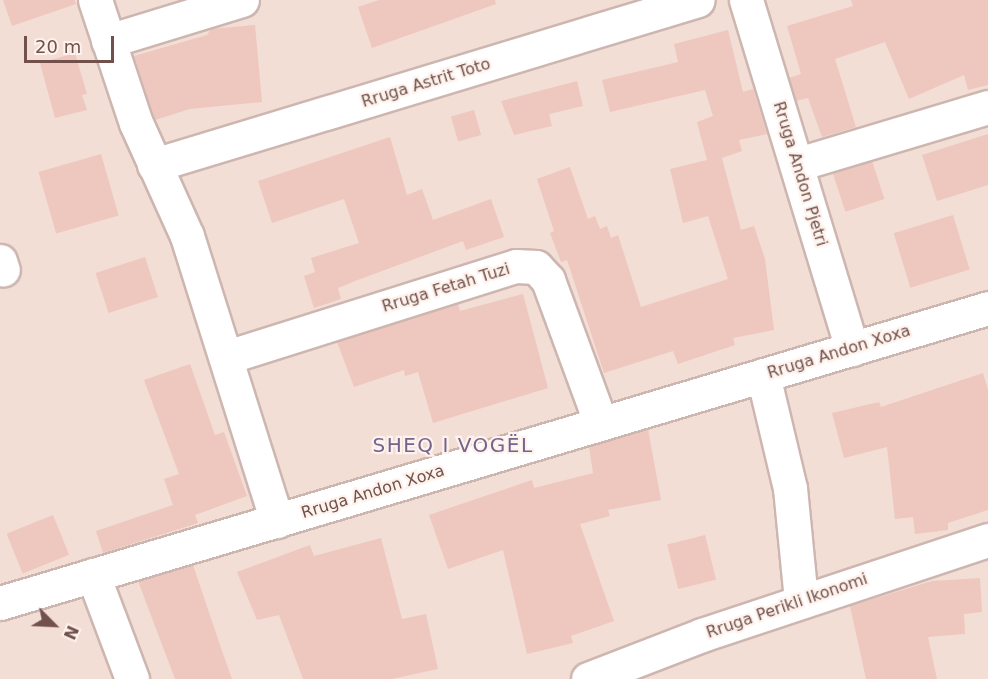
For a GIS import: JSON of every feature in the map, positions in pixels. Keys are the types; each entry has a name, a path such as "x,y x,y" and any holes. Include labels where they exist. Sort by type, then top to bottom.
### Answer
{"street":[{"path":"95,0 154,165 186,236 227,357 277,520"},
{"path":"108,41 242,0"},
{"name":"Rruga Astrit Toto","path":"154,165 698,0"},
{"name":"Rruga Andon Pjetri","path":"746,0 798,164 852,348"},
{"path":"798,164 988,107"},
{"name":"Rruga Fetah Tuzi","path":"227,357 516,266 536,267 548,280 601,424"},
{"name":"Rruga Andon Xoxa","path":"0,603 988,308"},
{"path":"763,375 790,488 801,601"},
{"name":"Rruga Perikli Ikonomi","path":"588,679 801,601 988,541"},
{"path":"93,575 132,679"}],"shaded area":[{"path":"0,0 988,0 988,679 0,679"}],"building":[{"path":"3,0 75,0 76,4 12,26"},
{"path":"379,0 495,0 496,4 372,48 358,7"},
{"path":"851,0 988,0 988,85 968,90 964,75 909,99 885,42 835,59 856,127 822,137 808,98 796,101 789,78 801,74 787,26 853,6"},
{"path":"255,25 262,102 190,109 155,120 134,56 207,35 211,29"},
{"path":"728,30 743,92 753,89 767,134 739,140 742,151 722,158 741,230 754,226 765,259 774,330 733,338 735,345 678,364 673,351 604,373 567,260 561,262 550,233 554,231 537,179 570,167 588,219 595,216 600,229 607,226 611,238 618,235 641,307 728,279 708,216 683,223 670,169 707,160 697,122 713,116 705,90 610,112 602,80 678,62 674,44"},
{"path":"75,53 87,94 82,95 87,110 55,118 40,63"},
{"path":"577,81 583,106 549,114 552,126 514,135 501,101"},
{"path":"474,110 481,135 458,142 451,117"},
{"path":"988,134 988,185 937,201 922,155"},
{"path":"390,137 407,195 422,189 433,220 491,199 504,237 466,250 463,241 355,281 338,288 341,299 314,308 304,276 315,272 311,258 359,243 344,199 272,223 258,181"},
{"path":"101,154 119,216 56,233 39,172"},
{"path":"872,161 884,199 845,212 833,174"},
{"path":"953,215 970,270 910,288 894,233"},
{"path":"145,257 158,297 109,313 96,273"},
{"path":"523,294 548,388 433,423 418,372 405,376 404,370 354,387 337,342 458,304 460,311"},
{"path":"190,364 215,435 224,432 247,496 195,515 198,523 103,553 96,531 173,505 164,479 179,474 144,380"},
{"path":"983,373 988,390 988,510 948,523 948,530 915,534 913,517 895,519 887,447 844,458 832,413 879,402 881,407"},
{"path":"648,429 661,500 608,510 610,516 580,524 614,621 571,636 573,643 527,654 503,550 448,569 429,515 532,480 534,488 593,473 589,447"},
{"path":"53,515 69,555 23,574 7,534"},
{"path":"705,535 716,580 678,589 667,544"},
{"path":"381,538 402,619 426,614 438,669 392,679 303,679 279,615 257,620 237,572 310,545 314,556"},
{"path":"193,565 232,679 175,679 138,581"},
{"path":"980,578 982,612 964,614 965,634 928,637 937,679 866,679 850,606 932,581"}],"district":[{"name":"SHEQ I VOGËL","path":"453,445"}]}
